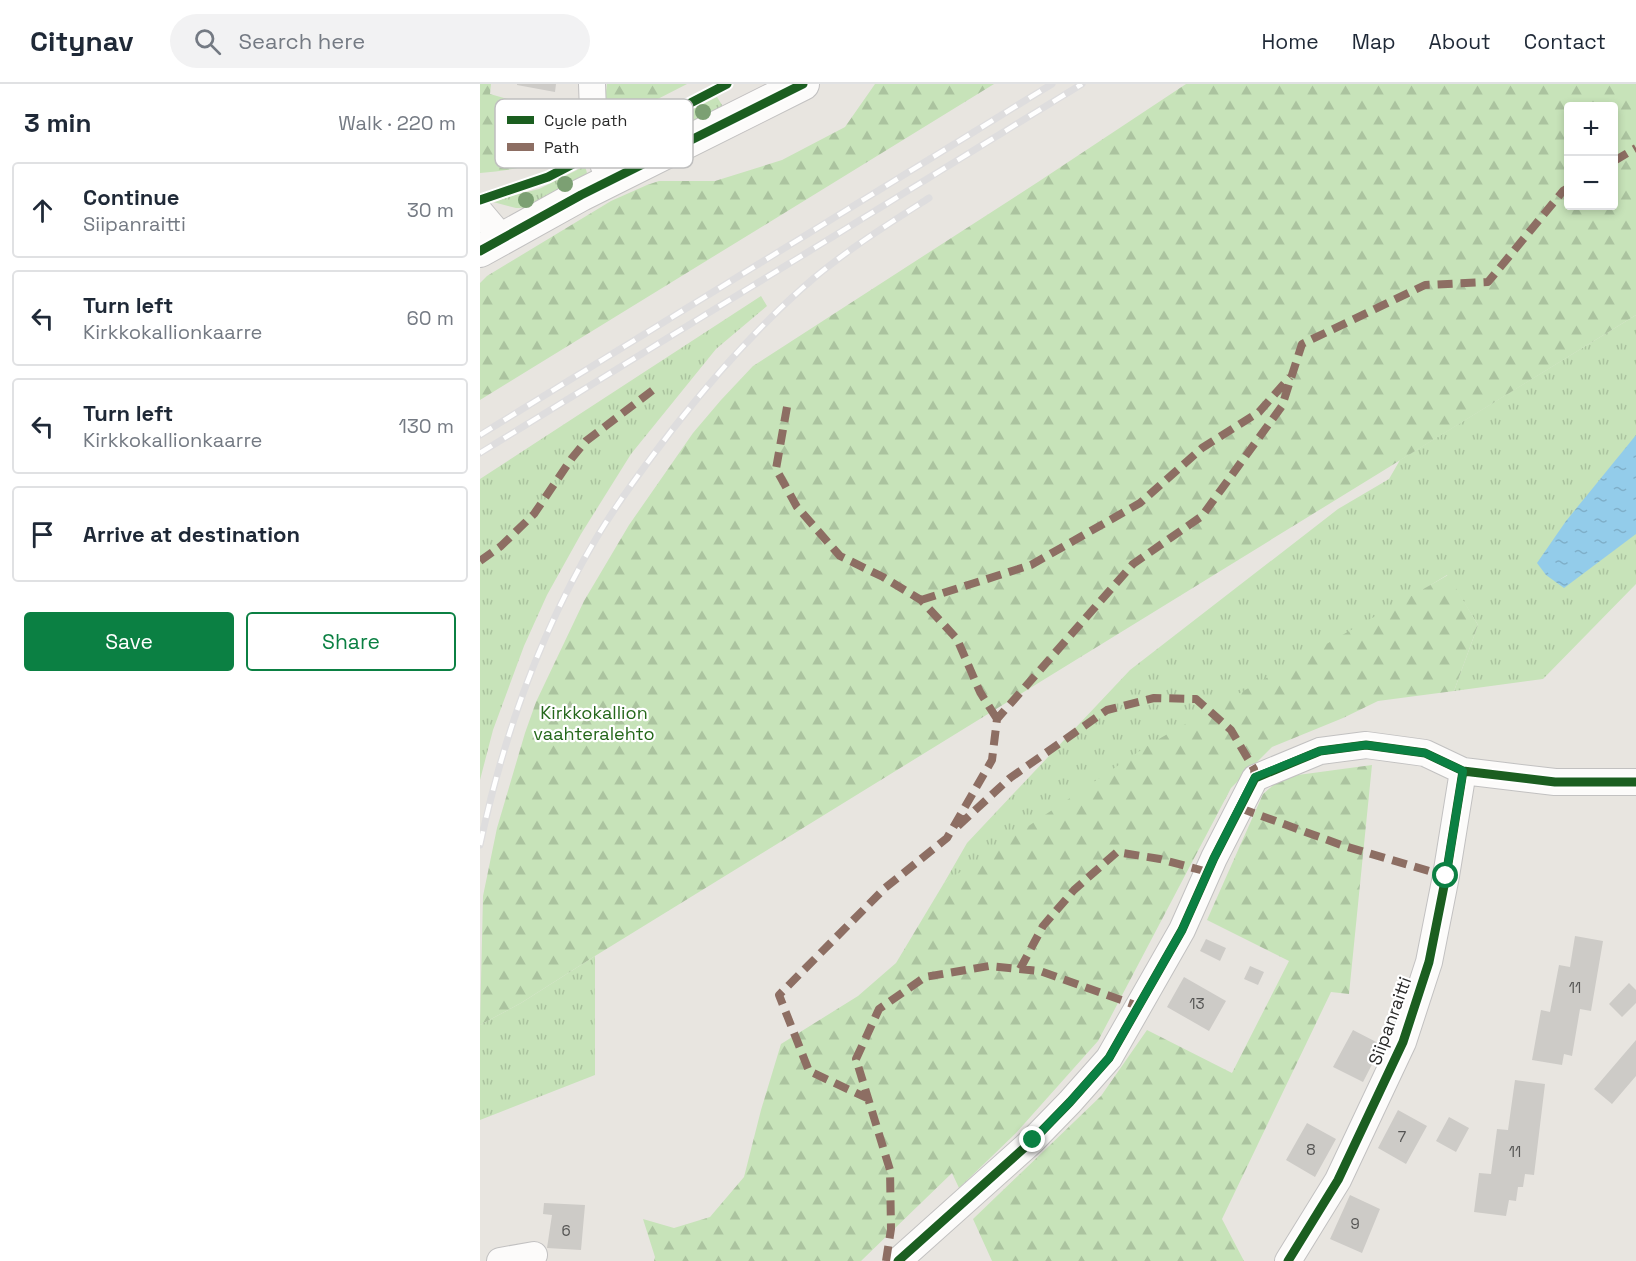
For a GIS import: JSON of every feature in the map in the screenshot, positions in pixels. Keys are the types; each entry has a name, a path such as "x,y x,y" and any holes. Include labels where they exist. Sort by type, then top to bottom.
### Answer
{"street":[{"path":"592,84 593,99"},
{"path":"693,138 803,84"},
{"path":"605,168 609,180"},
{"path":"480,212 491,244 633,168"},
{"path":"898,1261 1033,1140 1109,1058 1182,930 1214,858 1255,777 1320,751 1366,745 1425,753 1463,771 1555,782 1636,782"},
{"name":"Siipanraitti","path":"1291,1260 1338,1180 1403,1042 1429,962 1463,771"},
{"path":"500,1261 534,1255"}],"green space":[{"path":"480,84 491,84 490,94 507,99 495,99 495,168 517,168 480,173"},
{"path":"607,84 687,84 658,99 606,99"},
{"path":"875,84 994,84 480,400 480,283 487,276 611,201 647,185 659,181 715,181 782,160 845,127"},
{"name":"Kirkkokallion vaahteralehto","path":"1186,84 1636,84 1636,315 521,1003 480,1025 483,896 497,828 536,702 584,601 629,525 693,433 753,366"},
{"path":"717,97 722,105 718,112 693,126 693,109"},
{"path":"581,168 586,168 587,173 583,180 536,204 516,208 493,202 539,189"},
{"path":"761,296 767,306 716,349 631,454 581,534 547,595 524,646 493,730 480,780 480,479"},
{"path":"1636,315 1636,584 1543,679 1454,691 1478,625 1447,575 944,883 967,843 1130,670 1338,509 1389,479 1400,460"},
{"path":"1448,575 1478,625 1454,691 1378,701 1272,747 1231,788 1098,1041 1016,1133 959,1188 952,1173 861,1261 654,1261 655,1257 643,1219 674,1228 710,1217 744,1177 781,1044 858,996 896,963 944,883 1150,744"},
{"path":"1372,765 1349,994 1331,992 1222,1219 1244,1261 992,1261 973,1219 1101,1096 1147,1030 1232,1073 1289,961 1207,920 1263,794 1283,777"},
{"path":"595,956 595,1075 480,1120 480,1025 521,1003"}],"water":[{"path":"1636,435 1636,534 1564,588 1546,575 1537,563 1566,521"}],"building":[{"path":"517,84 556,84 555,92"},
{"path":"1575,936 1603,941 1591,1011 1580,1009 1572,1056 1564,1054 1562,1065 1532,1060 1541,1010 1550,1012 1559,965 1570,967"},
{"path":"1206,939 1226,948 1220,961 1200,951"},
{"path":"1250,966 1264,972 1258,985 1244,979"},
{"path":"1184,977 1226,1001 1209,1031 1167,1007"},
{"path":"1629,983 1636,990 1636,1003 1622,1017 1609,1004"},
{"path":"1353,1030 1382,1045 1363,1082 1333,1067"},
{"path":"1636,1040 1636,1076 1612,1104 1594,1089"},
{"path":"1515,1080 1545,1084 1534,1175 1525,1174 1523,1187 1518,1187 1516,1201 1509,1200 1506,1216 1474,1212 1479,1173 1491,1174 1497,1129 1508,1130"},
{"path":"1398,1110 1427,1126 1406,1164 1378,1148"},
{"path":"1449,1117 1469,1128 1456,1152 1436,1141"},
{"path":"1307,1123 1336,1139 1315,1177 1286,1160"},
{"path":"1350,1195 1380,1209 1362,1253 1330,1239"},
{"path":"544,1203 585,1205 581,1250 547,1248 552,1215 543,1214"}],"railway":[{"path":"480,435 1052,84"},
{"path":"480,453 1082,84"},
{"path":"480,845 512,725 541,648 577,573 624,496 705,389 776,313 842,256 929,198"}],"marked path":[{"path":"1618,159 1636,148"},
{"path":"869,1099 809,1071 779,995 885,888 947,838 992,760 997,719 1133,564 1202,516 1282,406 1302,344 1425,285 1488,282 1564,190"},
{"path":"921,600 1031,565 1140,503 1202,448 1259,412 1290,377"},
{"path":"480,561 501,546 534,514 586,441 653,390"},
{"path":"787,407 776,469 797,507 840,556 883,577 921,600 957,639 980,692 997,719"},
{"path":"958,826 1010,778 1107,710 1154,698 1196,699 1231,730 1254,769 1255,778"},
{"path":"1240,808 1344,846 1446,876"},
{"path":"1020,969 1043,926 1074,890 1117,852 1160,859 1208,872"},
{"path":"886,1261 891,1229 890,1170 856,1059 879,1009 925,977 989,966 1040,971 1138,1006"}],"cycle path":[{"path":"693,102 727,84"},
{"path":"693,139 803,84"},
{"path":"480,200 548,177 565,168"},
{"path":"480,251 635,168"},
{"path":"898,1261 1033,1140 1109,1058 1182,930 1214,858 1255,778 1320,751 1366,745 1425,753 1463,771 1555,782 1636,782"},
{"path":"1288,1261 1338,1180 1403,1042 1429,962 1463,771"}],"route":[{"path":"1033,1140 1109,1058 1182,930 1214,858 1255,777 1320,751 1366,745 1425,753 1463,771 1446,876"}]}
